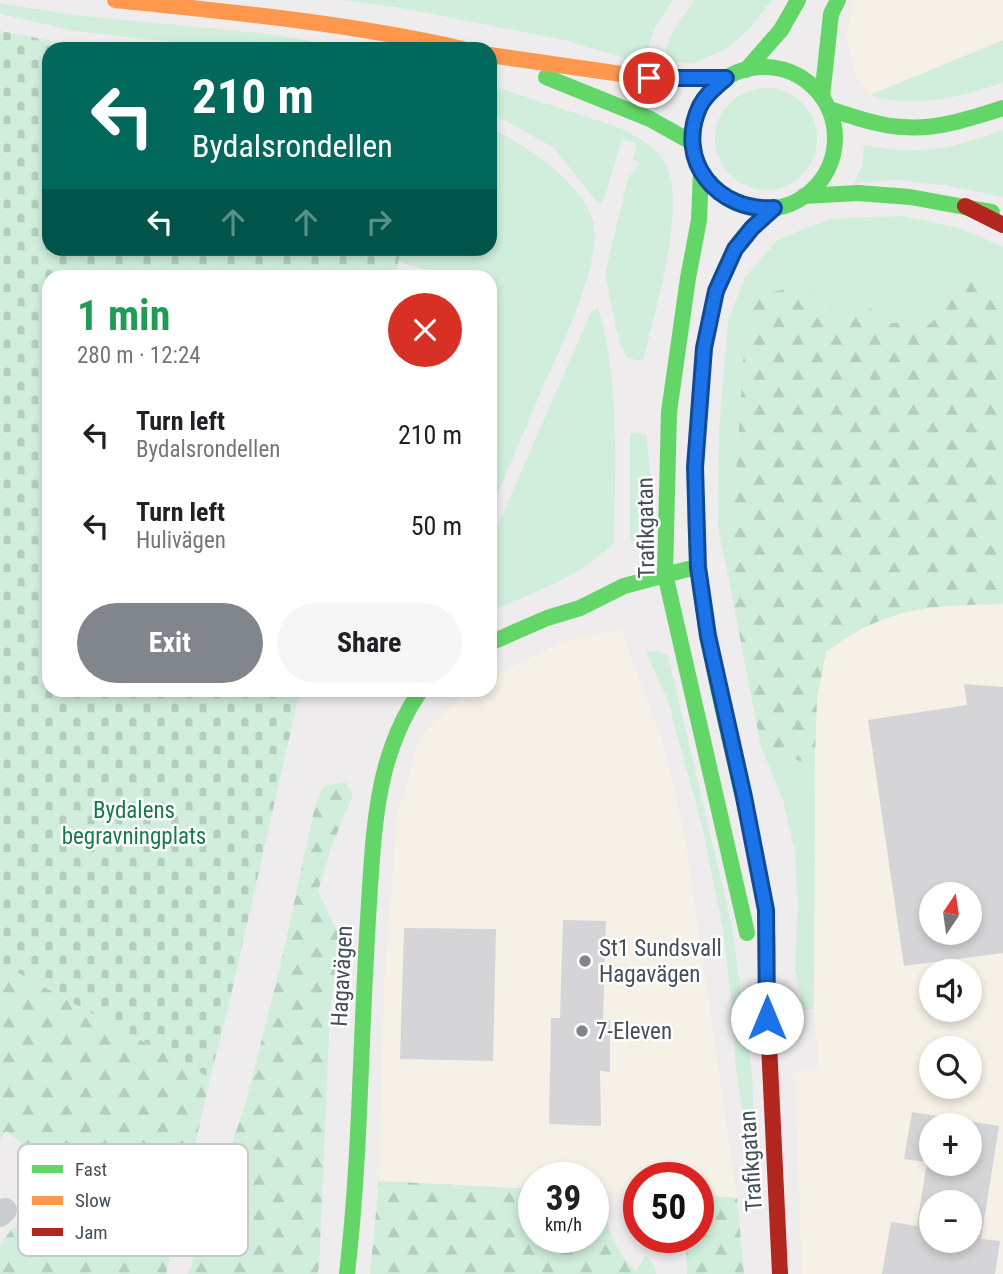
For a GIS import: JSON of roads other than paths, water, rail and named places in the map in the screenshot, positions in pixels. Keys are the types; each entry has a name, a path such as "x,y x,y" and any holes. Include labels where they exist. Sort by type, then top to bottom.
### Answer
{"main road":[{"path":"115,0 294,19 391,33 432,42"},
{"path":"746,70 781,30 798,0"},
{"path":"825,103 831,14 838,0"},
{"path":"497,56 649,78 726,78"},
{"path":"497,58 650,119 693,143"},
{"path":"758,67 783,70 796,75 813,87 825,103 834,125 833,152 820,181 804,196 774,208 744,206 722,196 701,171 693,143 696,117 701,104 726,78 746,70 758,67"},
{"path":"825,103 888,126 925,127 964,120 1003,108"},
{"name":"Trafikgatan","path":"701,171 699,220 669,412 665,574 743,914 767,1044"},
{"path":"804,196 858,193 910,197 1003,214"},
{"path":"965,206 1003,225"},
{"name":"Trafikgatan","path":"774,208 752,228 735,249 716,291 704,348 695,467 698,567 708,636 766,910 767,1044 780,1274"},
{"path":"497,640 547,618 580,608 624,586 698,567"},
{"path":"650,602 704,595"},
{"path":"580,608 620,605"},
{"name":"Hagavägen","path":"347,1274 357,1181 363,982 374,829 387,757 415,697"}],"place":[{"name":"St1 Sundsvall Hagavägen","path":"585,961"},
{"name":"7-Eleven","path":"582,1031"}],"park label":[{"name":"Bydalens begravningplats","path":"134,823"}]}
